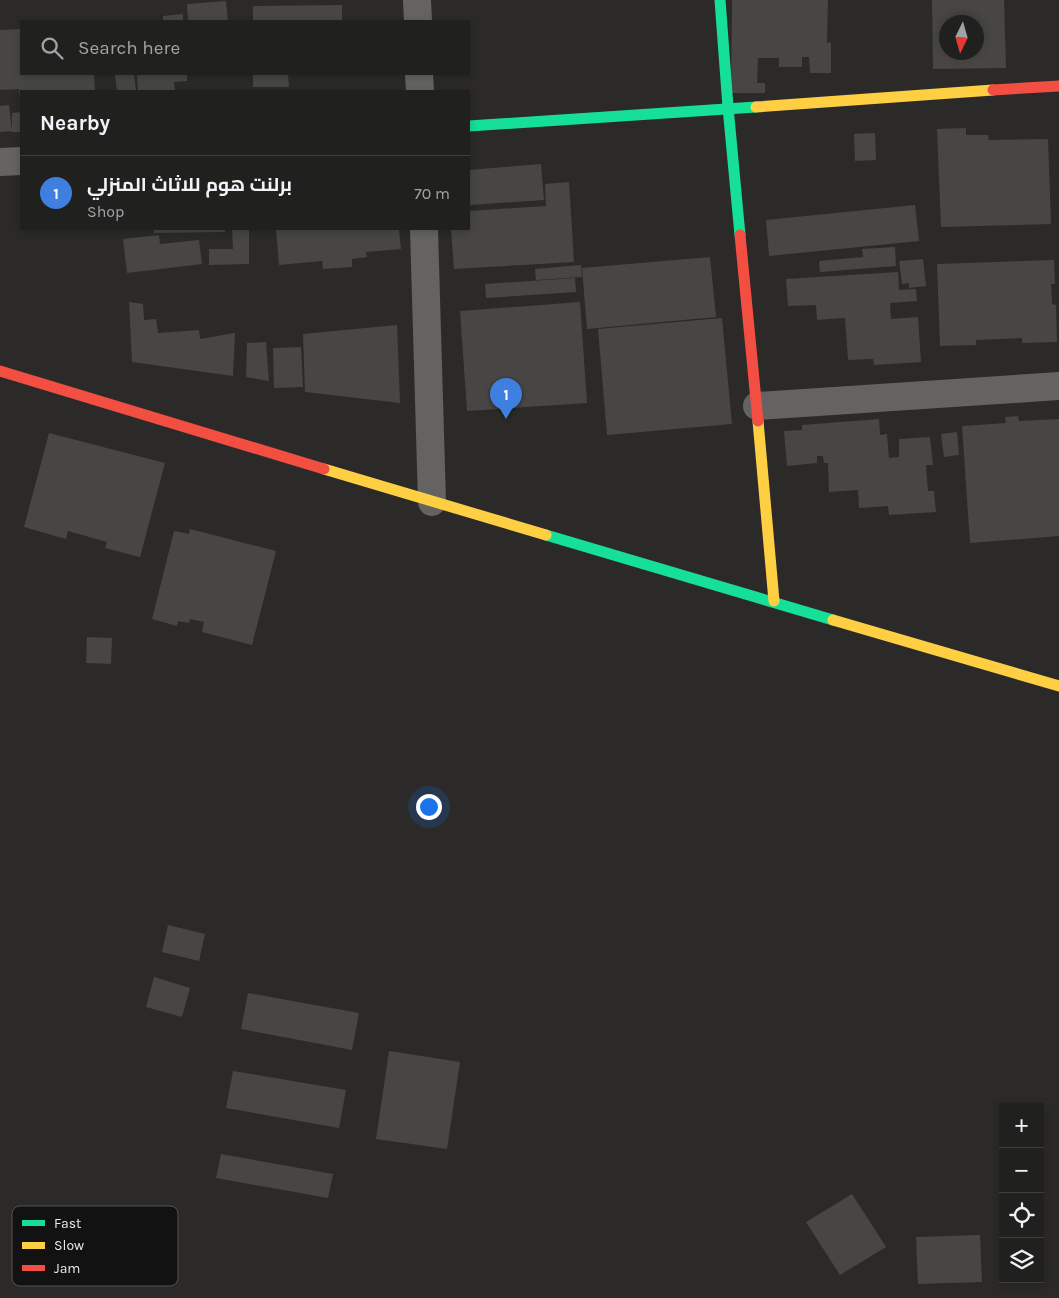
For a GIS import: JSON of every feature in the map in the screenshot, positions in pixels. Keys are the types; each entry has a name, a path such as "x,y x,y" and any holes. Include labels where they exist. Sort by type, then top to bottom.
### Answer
{"street":[{"path":"417,0 418,20"},
{"path":"720,0 728,107 774,601"},
{"path":"419,75 420,90"},
{"path":"470,126 1059,86"},
{"path":"0,162 20,160"},
{"path":"424,230 432,502"},
{"path":"0,371 432,502 1059,686"},
{"path":"757,406 1059,386"}],"building":[{"path":"732,0 828,0 827,43 831,42 831,73 810,73 809,57 802,57 802,67 779,67 779,58 758,58 757,83 765,83 765,93 731,93"},
{"path":"932,0 1004,0 1006,68 933,69"},
{"path":"226,1 228,20 188,20 187,4"},
{"path":"342,5 342,20 253,20 253,6"},
{"path":"183,14 183,20 163,20 163,16"},
{"path":"20,29 20,75 94,75 95,90 20,90 20,98 19,89 0,90 0,30"},
{"path":"115,75 134,75 136,90 117,90"},
{"path":"137,75 187,75 187,81 174,82 175,90 138,90"},
{"path":"253,75 288,75 289,87 253,87"},
{"path":"9,105 12,131 0,132 0,106"},
{"path":"20,112 20,132 12,132 12,113"},
{"path":"966,128 966,135 988,135 989,140 1048,139 1051,224 941,227 937,129"},
{"path":"875,133 876,160 855,161 854,134"},
{"path":"541,164 544,200 470,205 470,170"},
{"path":"569,182 574,262 454,269 451,230 470,230 470,211 546,206 545,184"},
{"path":"915,205 919,241 769,256 766,220"},
{"path":"154,230 225,230 225,232 154,233"},
{"path":"232,230 249,230 249,264 209,265 209,249 233,249"},
{"path":"276,230 399,230 401,249 366,252 367,257 352,259 352,267 323,269 322,261 279,265"},
{"path":"159,235 160,244 199,240 202,264 127,273 123,239"},
{"path":"895,247 896,266 820,272 819,261 863,257 862,249"},
{"path":"710,257 716,317 587,329 582,268"},
{"path":"923,259 926,286 909,288 909,283 902,284 899,261"},
{"path":"1054,260 1055,284 1051,284 1052,304 1056,305 1057,342 1022,343 1022,338 976,340 976,345 940,346 937,264"},
{"path":"581,265 582,277 536,280 535,269"},
{"path":"898,272 899,290 916,289 917,301 890,303 891,319 918,317 921,362 874,365 873,359 848,360 845,318 817,320 816,305 788,306 786,279"},
{"path":"575,278 576,292 486,298 485,284"},
{"path":"129,302 143,304 144,320 156,319 158,333 199,330 200,339 235,333 233,376 132,362"},
{"path":"580,302 587,403 467,411 460,311"},
{"path":"722,318 732,424 607,435 598,329"},
{"path":"397,325 400,403 305,392 303,334"},
{"path":"266,342 269,381 246,377 247,343"},
{"path":"301,347 303,387 274,388 273,348"},
{"path":"1018,416 1019,421 1059,419 1059,536 970,543 962,426 1006,423 1005,417"},
{"path":"879,419 880,435 887,434 889,458 899,457 899,439 930,437 933,465 926,465 928,491 934,491 936,512 889,515 888,506 859,508 858,490 829,492 828,463 824,463 823,456 817,456 817,463 787,466 784,431 802,430 802,425"},
{"path":"957,432 959,455 944,457 941,434"},
{"path":"49,433 165,463 140,557 105,548 107,542 68,531 66,539 24,527"},
{"path":"190,529 276,551 252,645 202,632 204,622 190,619 189,623 178,621 177,626 152,619 174,531 189,534"},
{"path":"87,637 112,638 111,664 86,663"},
{"path":"168,925 205,934 199,961 162,952"},
{"path":"154,977 190,988 182,1017 146,1007"},
{"path":"248,993 359,1013 352,1050 241,1029"},
{"path":"389,1051 460,1062 447,1149 376,1139"},
{"path":"233,1071 346,1090 339,1128 226,1108"},
{"path":"221,1154 333,1174 328,1198 216,1178"},
{"path":"852,1194 886,1247 840,1275 806,1222"},
{"path":"980,1235 982,1282 918,1284 916,1237"}],"traffic: fast":[{"path":"720,0 740,235"},
{"path":"470,126 756,107"},
{"path":"546,535 833,620"}],"traffic: slow":[{"path":"756,107 993,90"},
{"path":"758,421 774,601"},
{"path":"324,469 546,535"},
{"path":"833,620 1059,686"}],"traffic: jam":[{"path":"993,90 1059,86"},
{"path":"740,235 758,421"},
{"path":"0,371 324,469"}],"place":[{"name":"برلنت هوم للاثاث المنزلي","path":"506,419"}]}
